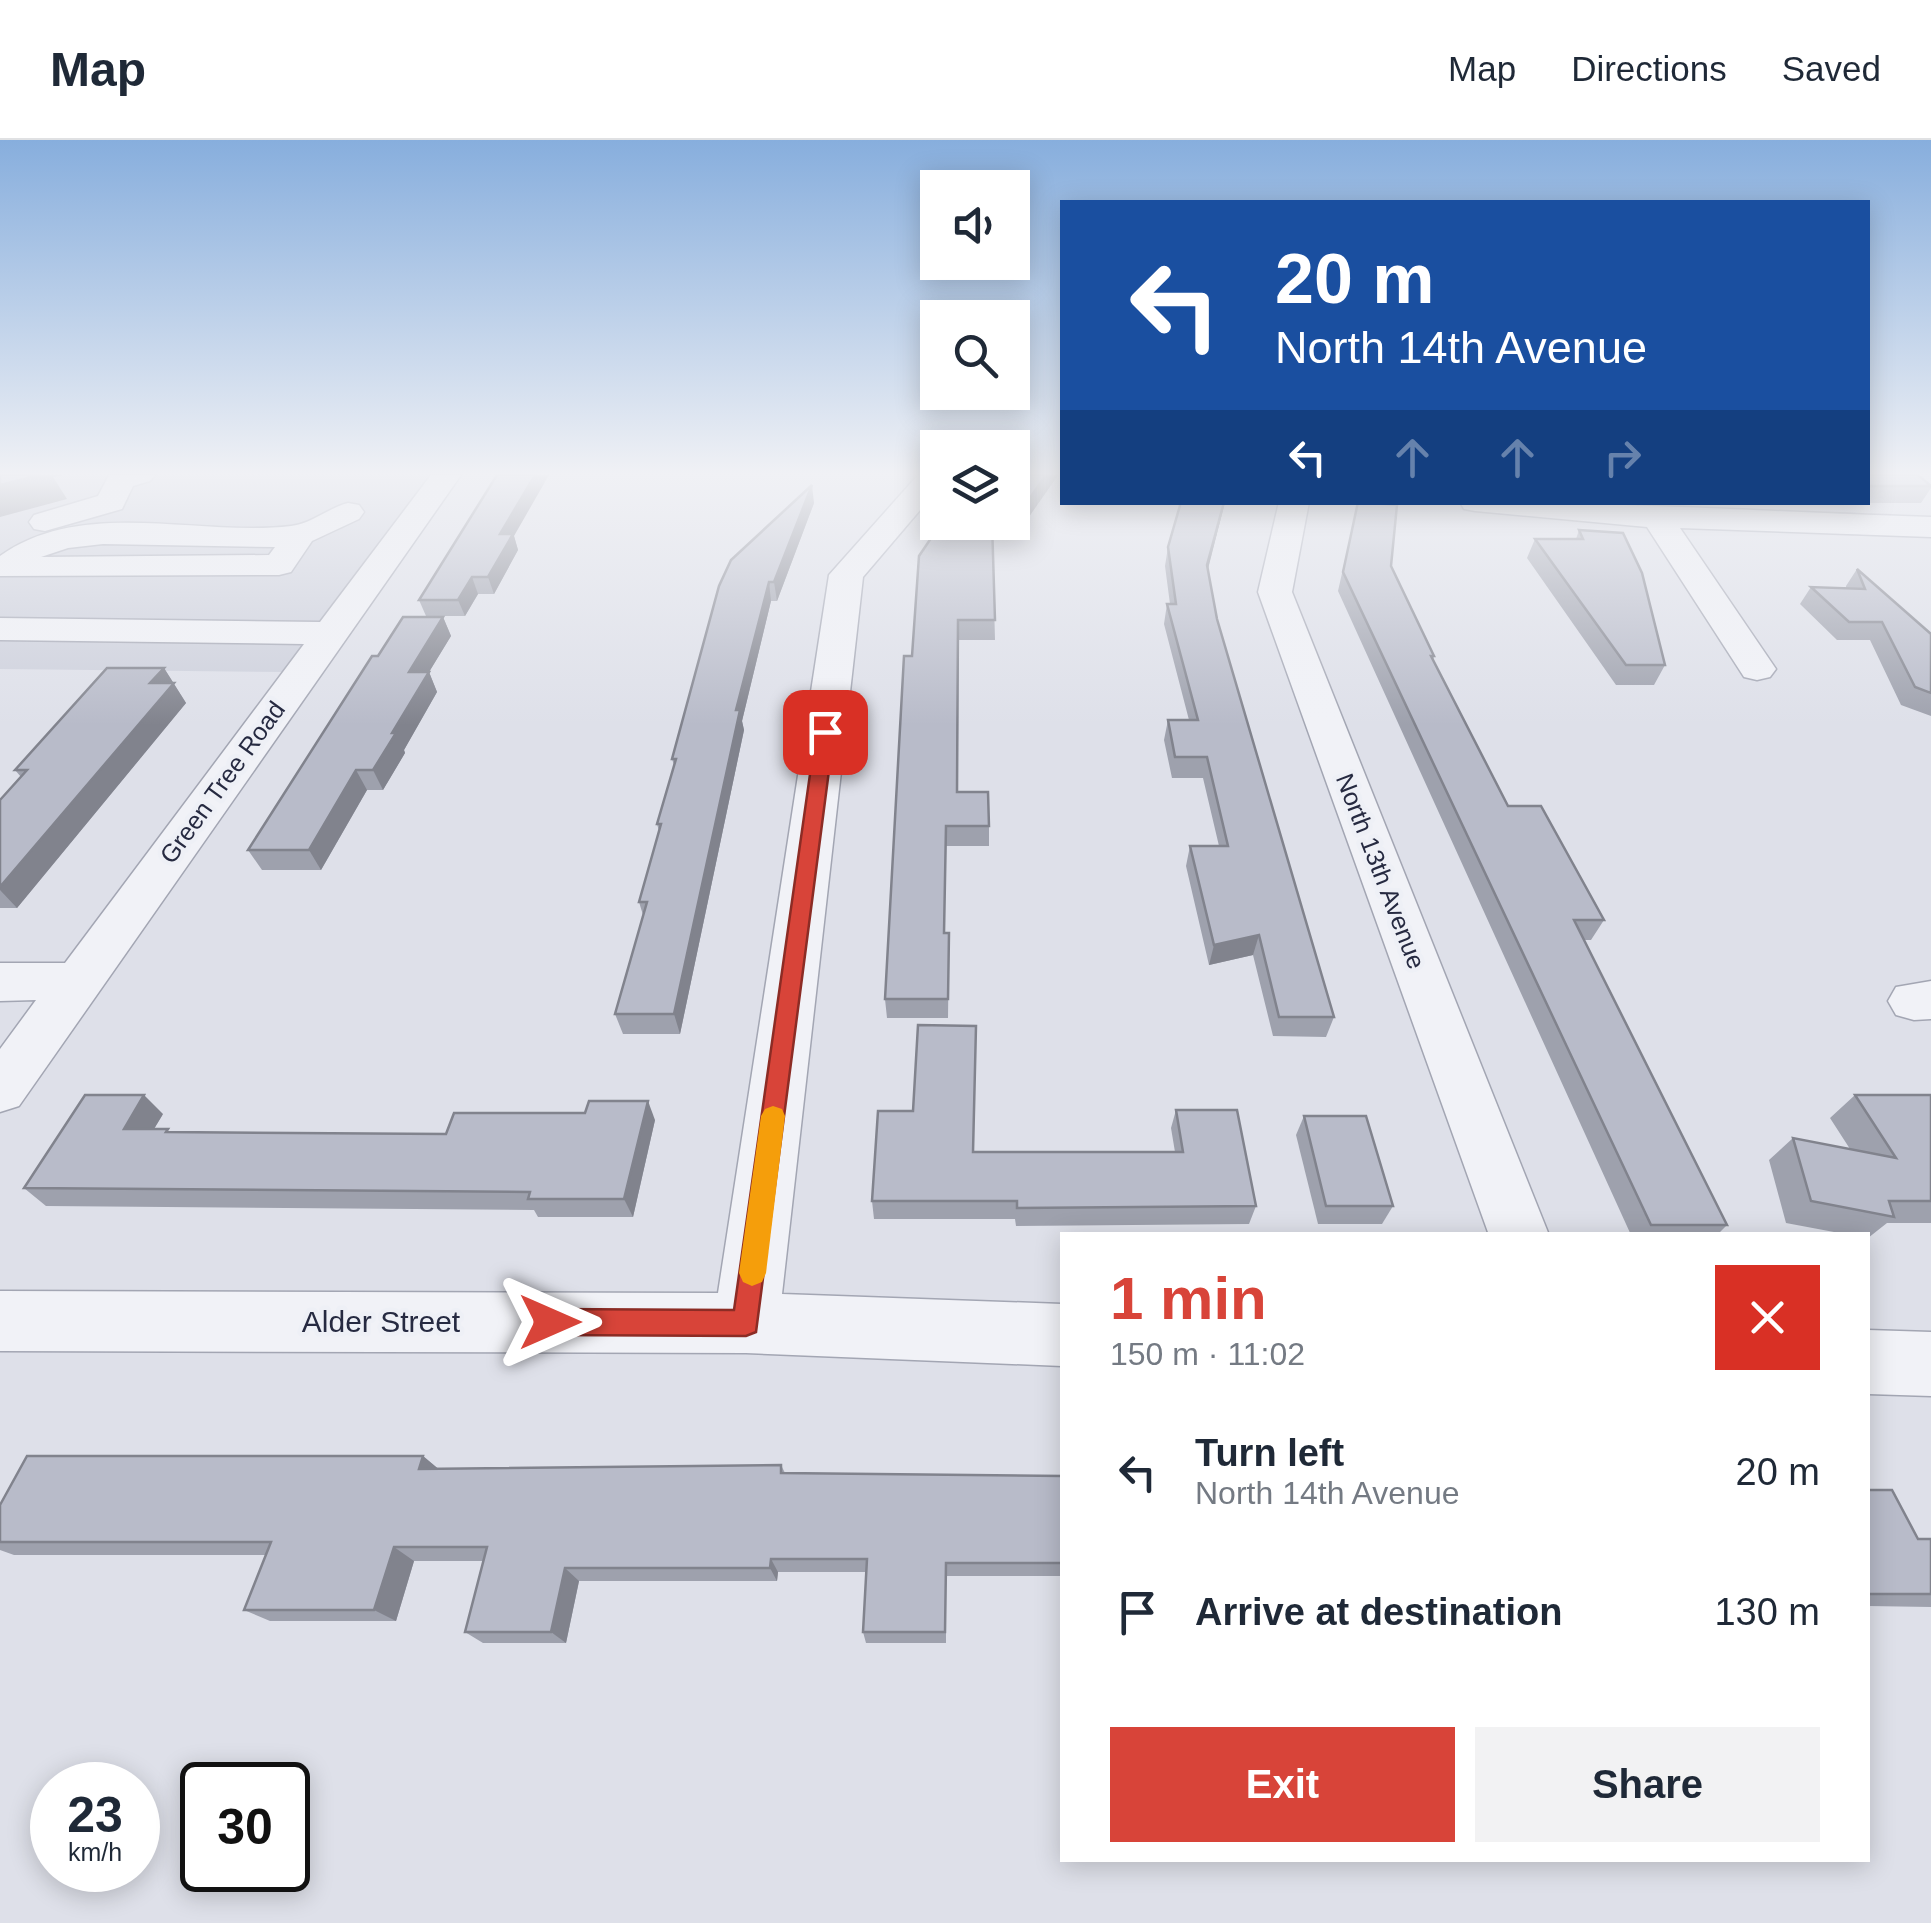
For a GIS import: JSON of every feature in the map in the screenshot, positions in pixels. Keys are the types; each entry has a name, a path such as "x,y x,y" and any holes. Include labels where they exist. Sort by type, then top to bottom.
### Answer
{"street":[{"name":"Green Tree Road","path":"0,1090 385,558"},
{"path":"746,1323 846,575 861,558"},
{"name":"North 13th Avenue","path":"1282,558 1275,592 1518,1232"},
{"path":"1684,558 1757,669"},
{"path":"0,629 330,634"},
{"path":"0,982 76,981"},
{"name":"Alder Street","path":"0,1321 746,1323 1060,1335"},
{"path":"1870,1362 1931,1364"}],"shaded area":[{"path":"0,558 370,558 288,672 0,669"}],"building":[{"path":"445,558 499,558 488,577 472,577 458,600 419,600"},
{"path":"783,558 774,582 769,582 736,710 740,710 674,1014 615,1014 647,902 639,902 676,759 672,759 719,586 731,560"},
{"path":"919,558 993,558 995,620 958,620 957,792 988,792 989,826 946,826 944,933 949,933 948,999 885,999 904,656 912,656"},
{"path":"1170,558 1209,558 1217,619 1334,1017 1279,1017 1259,935 1214,945 1190,846 1228,846 1207,757 1175,757 1168,720 1198,720 1167,604 1176,604"},
{"path":"1346,558 1392,558 1391,566 1431,656 1508,806 1541,806 1604,920 1574,920 1727,1225 1651,1225 1343,572"},
{"path":"1549,558 1635,558 1665,665 1626,665"},
{"path":"1857,569 1931,634 1931,693 1915,687 1882,622 1849,622 1811,587 1865,589"},
{"path":"403,617 443,617 409,672 429,672 373,770 356,770 309,850 248,850 372,656 378,656"},
{"path":"107,668 164,668 150,683 174,683 0,887 0,800 27,770 15,770"},
{"path":"918,1025 976,1026 973,1152 1183,1152 1176,1110 1237,1110 1256,1206 1017,1208 1017,1201 872,1201 878,1111 913,1111"},
{"path":"85,1095 144,1095 124,1129 168,1129 166,1132 446,1134 454,1113 585,1113 589,1101 648,1101 624,1199 528,1199 530,1192 24,1188"},
{"path":"1855,1095 1931,1095 1931,1201 1889,1201 1894,1217 1811,1201 1793,1138 1896,1158"},
{"path":"1304,1116 1366,1116 1393,1206 1326,1206"},
{"path":"27,1456 423,1456 419,1469 781,1465 781,1473 1060,1476 1060,1563 946,1563 945,1632 863,1632 867,1559 771,1559 770,1568 565,1568 551,1632 465,1632 487,1547 394,1547 374,1610 244,1610 271,1542 0,1542 0,1505"},
{"path":"1870,1490 1892,1490 1918,1539 1931,1539 1931,1594 1870,1594"}],"slow traffic":[{"path":"752,1273 773,1116"}],"route":[{"path":"550,1322 746,1323 825,732"}]}
